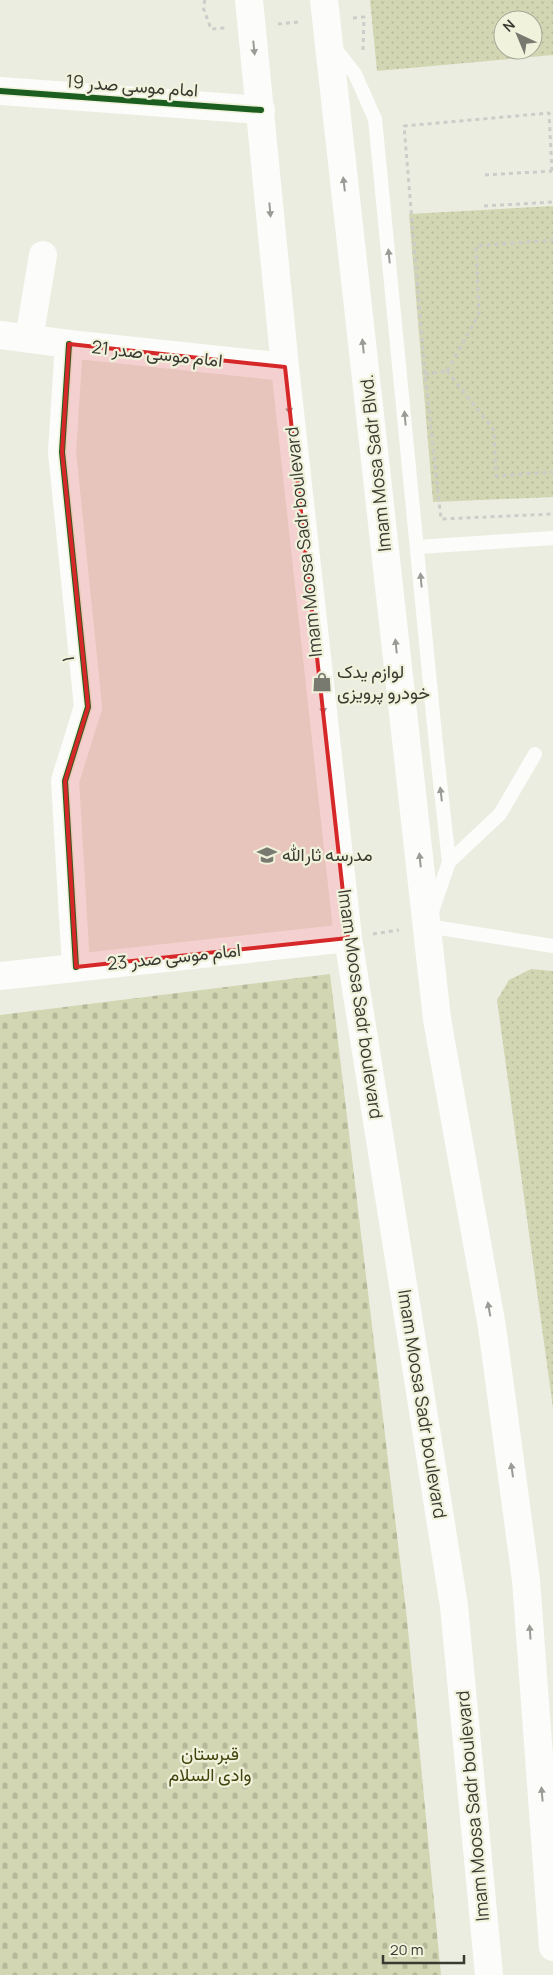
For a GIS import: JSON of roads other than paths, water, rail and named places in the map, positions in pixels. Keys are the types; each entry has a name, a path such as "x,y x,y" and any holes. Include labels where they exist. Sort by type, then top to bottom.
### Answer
{"main road":[{"name":"Imam Moosa Sadr boulevard","path":"249,0 285,367 348,938 454,1606 489,1975"},
{"name":"Imam Mosa Sadr Blvd.","path":"324,0 427,926"},
{"name":"امام موسی صدر 19","path":"0,91 261,110"},
{"path":"29,339 43,255"},
{"name":"امام موسی صدر 21","path":"0,335 285,367"},
{"name":"۱","path":"69,344 62,452 88,707 65,781 76,967"},
{"path":"427,926 437,1019 492,1327 526,1580 549,1834 553,1947"},
{"name":"امام موسی صدر 23","path":"0,976 348,938"}],"lane":[{"path":"328,39 355,74 375,119 449,862 427,926 553,946"},
{"path":"418,547 553,538"},
{"path":"449,862 500,814 535,754"}],"place":[{"name":"لوازم یدک خودرو پرویزی","path":"322,682"},
{"name":"مدرسه ثارالله","path":"267,855"}],"park label":[{"name":"قبرستان وادی السلام","path":"210,1764"}]}
